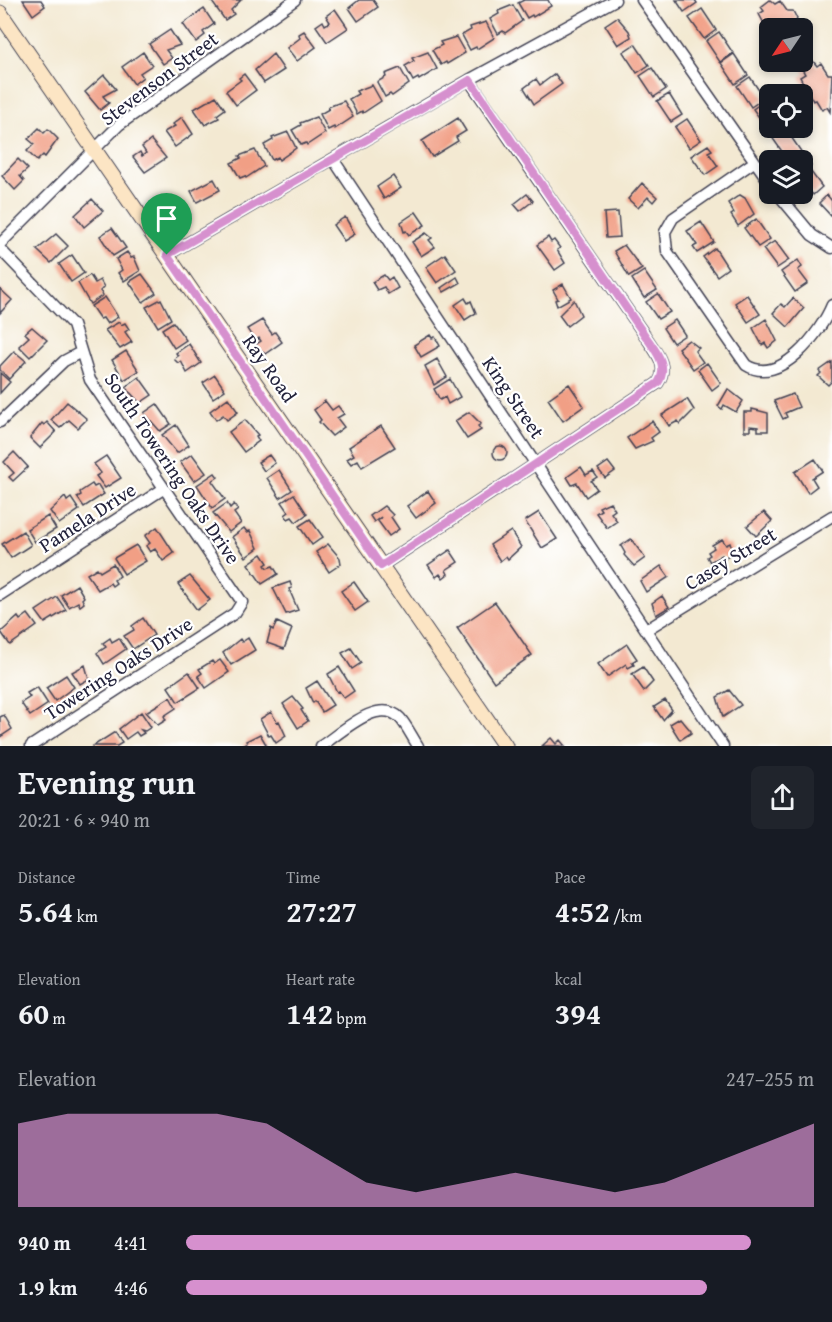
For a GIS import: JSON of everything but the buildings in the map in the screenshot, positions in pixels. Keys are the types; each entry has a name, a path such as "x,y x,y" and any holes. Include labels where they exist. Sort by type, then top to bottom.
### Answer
{"street":[{"name":"Stevenson Street","path":"0,244 119,125 295,0"},
{"path":"167,255 470,80 615,0"},
{"path":"642,0 759,169"},
{"name":"Ray Road","path":"0,13 506,746"},
{"path":"381,566 658,383 662,377 662,362 644,334 470,80"},
{"name":"King Street","path":"333,159 723,746"},
{"path":"754,162 673,218 665,232 667,251 746,365 753,369 767,371 775,368 808,344 825,322 832,305"},
{"path":"786,204 812,235 832,248"},
{"name":"South Towering Oaks Drive","path":"0,249 73,325 90,380 242,602 235,613 225,620"},
{"path":"0,423 56,368 81,352"},
{"name":"Pamela Drive","path":"0,595 163,489"},
{"name":"Casey Street","path":"646,630 832,516"},
{"name":"Towering Oaks Drive","path":"31,746 225,620"},
{"path":"321,746 376,711 393,713 400,719 418,746"}],"route":[{"path":"470,80 644,334 662,362 662,377 658,383 381,566 167,255 470,80"}]}
